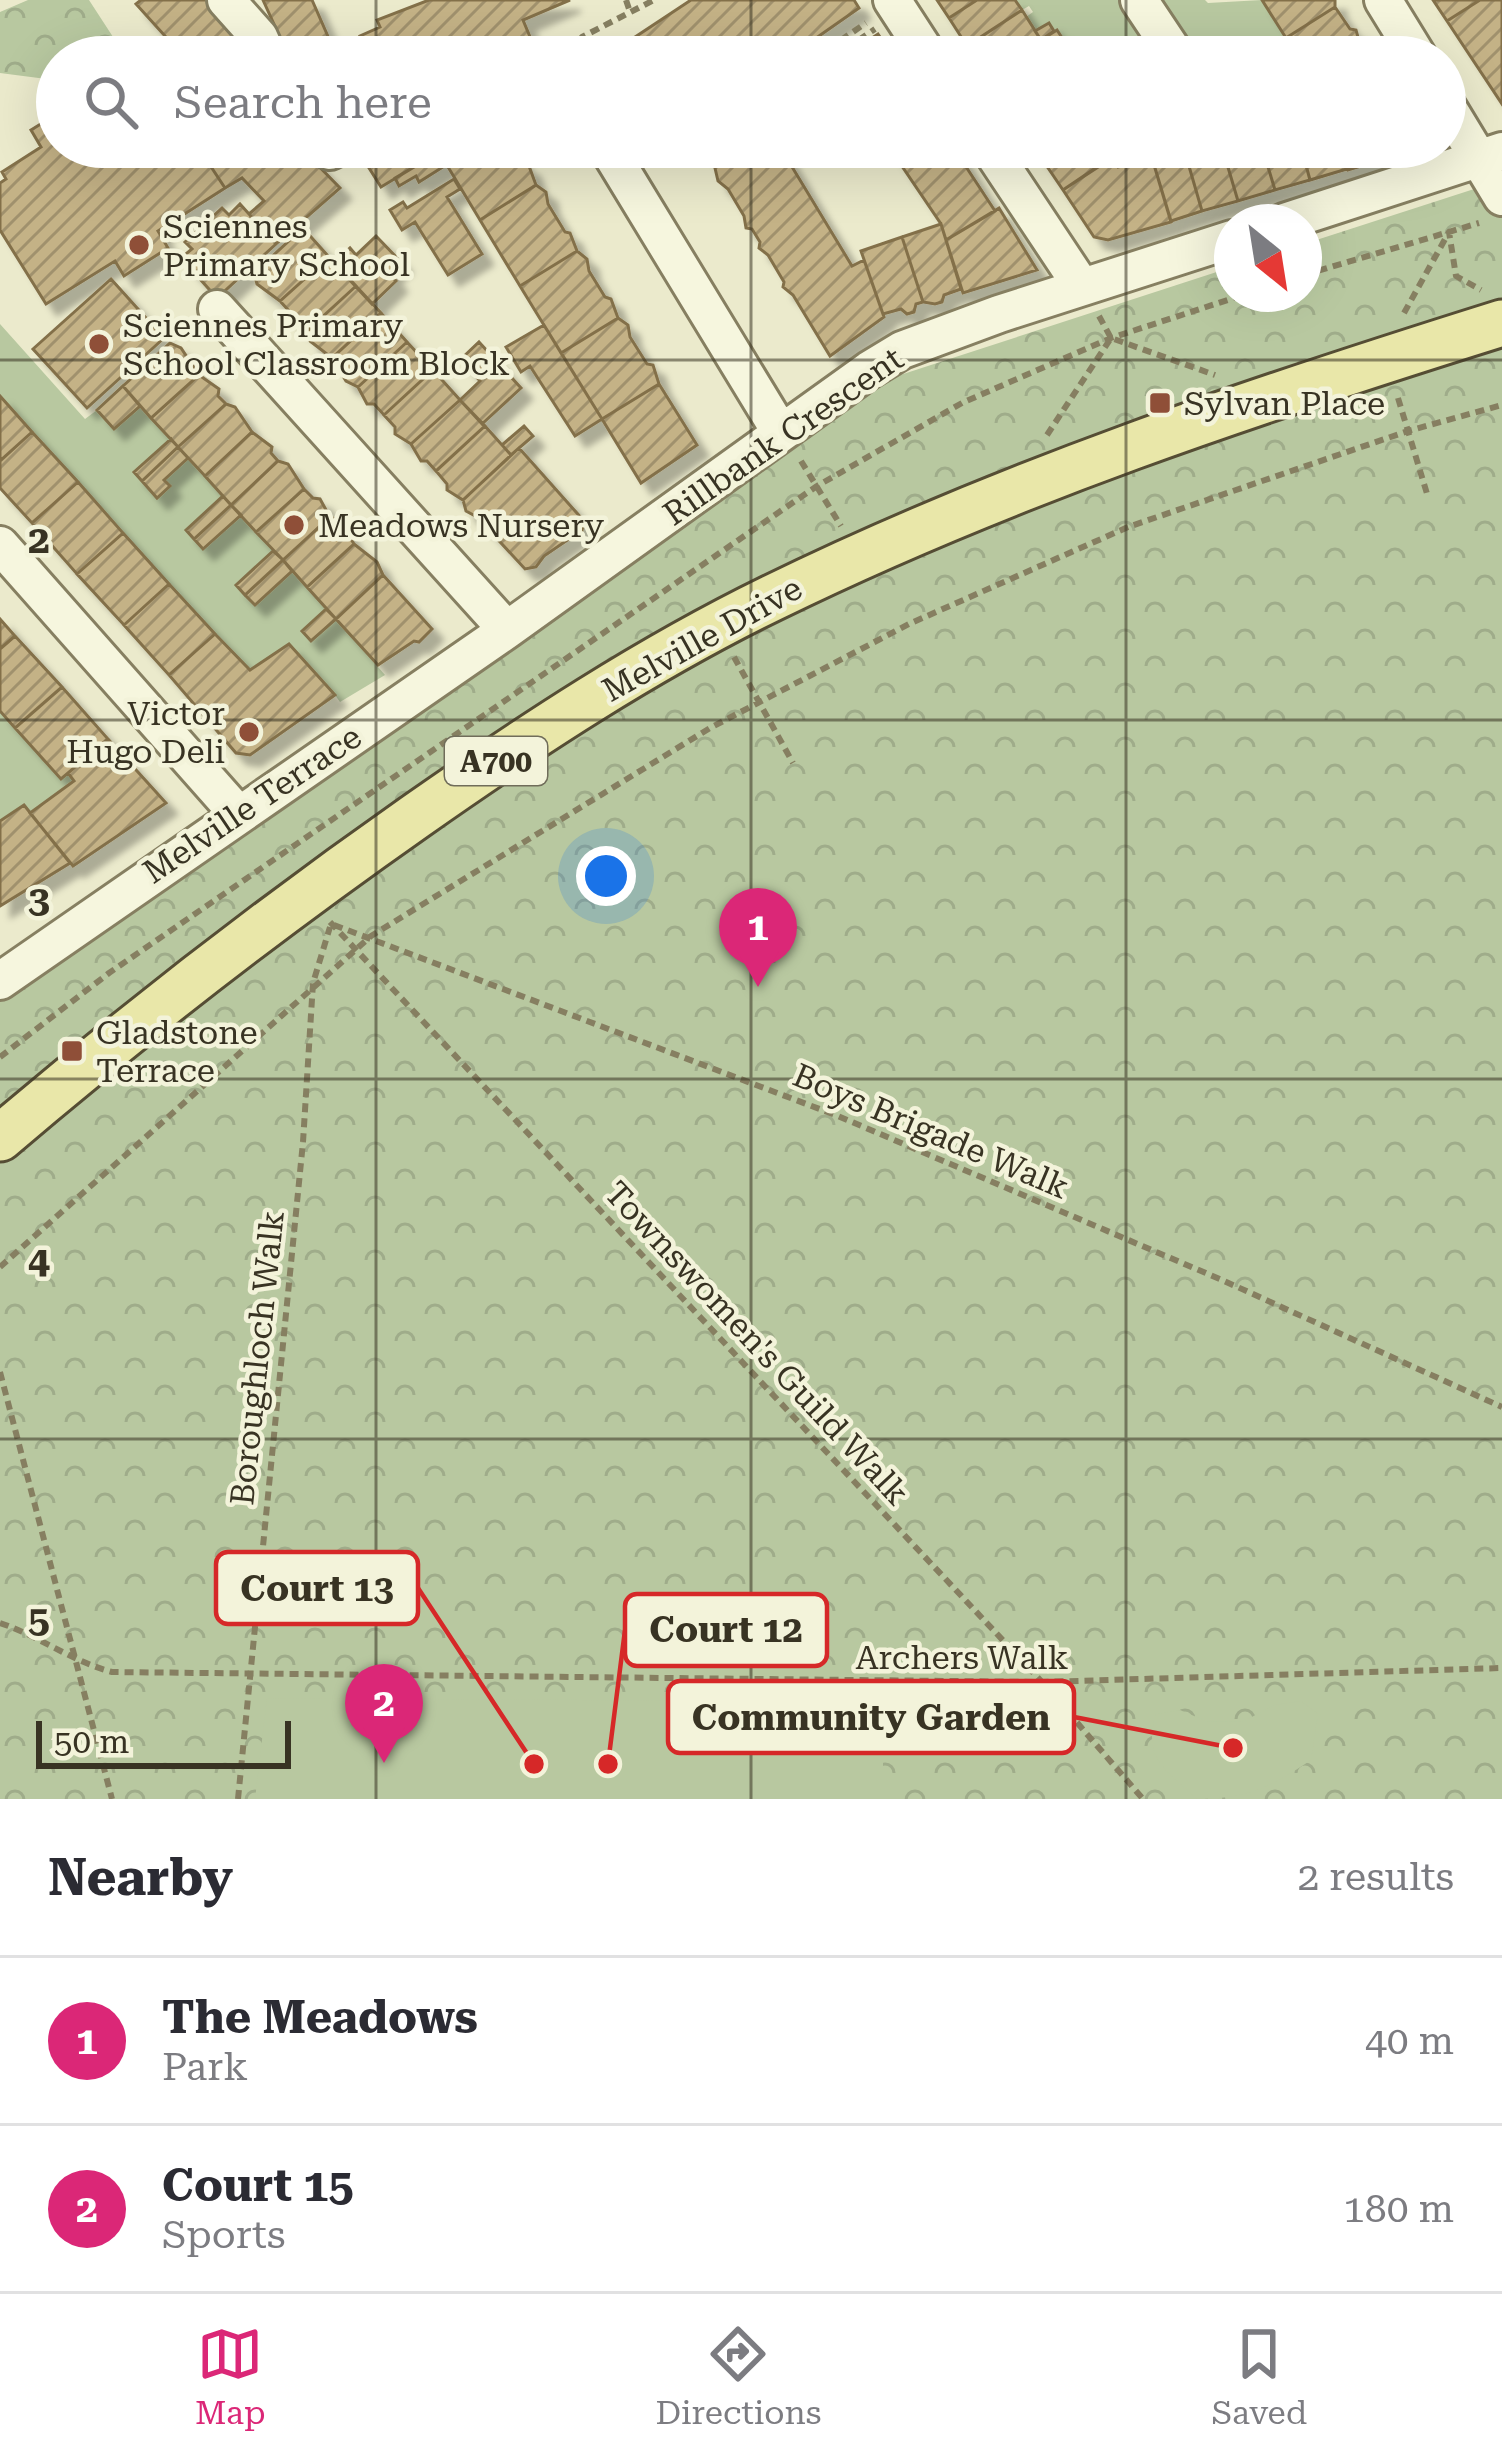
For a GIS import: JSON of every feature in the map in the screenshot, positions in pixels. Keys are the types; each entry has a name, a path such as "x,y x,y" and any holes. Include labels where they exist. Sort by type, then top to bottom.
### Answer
{"main road":[{"name":"Melville Drive","path":"0,1138 109,1046 305,894 617,683 909,534 1390,345 1498,310"}],"street":[{"path":"226,0 258,36"},
{"path":"892,0 915,36"},
{"path":"1139,0 1163,36"},
{"path":"1383,0 1405,36"},
{"path":"1466,127 1494,159 1493,209"},
{"path":"620,168 789,444"},
{"path":"1003,168 1089,299"},
{"path":"1322,210 1464,168"},
{"name":"Rillbank Crescent","path":"507,630 789,444 902,350 1089,299 1214,247"},
{"path":"217,309 507,630"},
{"path":"0,545 238,814"},
{"name":"Melville Terrace","path":"0,981 507,630"}],"path":[{"path":"626,0 630,12"},
{"path":"584,36 654,0"},
{"path":"847,36 874,18 879,26 864,36"},
{"path":"1322,270 1449,232 1493,209"},
{"path":"1449,232 1456,276 1498,310"},
{"path":"1428,497 1390,345 1449,232"},
{"path":"1089,299 1111,338 1235,382"},
{"path":"1047,435 1111,338"},
{"path":"0,1267 371,935 653,761 909,624 1128,527 1408,431 1502,405"},
{"path":"789,444 847,536"},
{"path":"718,628 793,764"},
{"path":"532,662 557,691"},
{"name":"Boys Brigade Walk","path":"331,923 838,1116 1222,1280 1502,1407"},
{"name":"Townswomen's Guild Walk","path":"331,923 1042,1682 1143,1799"},
{"name":"Boroughloch Walk","path":"238,1799 303,1142 313,983 331,923"},
{"path":"0,1372 112,1799"},
{"name":"Archers Walk","path":"0,1623 78,1663 112,1672 1042,1682 1502,1671"}],"green space":[{"path":"28,0 89,0 112,36 36,36 36,78 0,73 0,12"},
{"path":"1015,0 1123,0 1146,36 1059,36 1049,23 1035,31 1026,17 1033,12 1029,6 1022,10"},
{"path":"1153,0 1262,0 1285,36 1181,36"},
{"path":"1502,180 1502,1799 0,1799 0,998 894,377 1214,273 1214,312 1322,312 1322,238"},
{"path":"0,324 85,419 97,410 114,429 140,406 171,439 134,472 156,497 170,486 164,480 188,458 223,496 186,530 241,515 273,551 237,585 254,605 292,571 326,609 303,631 310,641 336,619 385,675 340,702 335,695 245,667 0,396"},
{"path":"0,711 61,778 68,773 74,781 30,813 24,806 0,821"},
{"path":"267,1698 883,1702 883,1799 255,1799"},
{"path":"1301,1701 1318,1714 1311,1760 1258,1790 1197,1799 1155,1753 1156,1714 1180,1710 1206,1721 1242,1722 1275,1705"}],"building":[{"path":"141,0 212,0 246,36 165,36 136,4"},
{"path":"263,0 312,0 328,36 279,36"},
{"path":"429,0 570,0 523,20 530,36 360,36 380,27 377,20"},
{"path":"691,0 854,0 859,8 819,36 637,36"},
{"path":"937,0 977,0 949,18"},
{"path":"977,0 1015,0 1022,10 982,36 961,36 949,18"},
{"path":"1262,0 1335,0 1335,7 1285,36"},
{"path":"1433,0 1480,0 1447,21"},
{"path":"1480,0 1502,0 1502,104 1466,50 1466,36 1457,36 1447,21"},
{"path":"1335,7 1358,36 1289,36"},
{"path":"1022,10 1038,36 982,36"},
{"path":"1049,23 1054,31 1038,36 1035,31"},
{"path":"36,150 36,168 212,168 225,188 158,231 168,248 124,276 115,261 46,304 0,230 0,183 6,179 2,172"},
{"path":"212,168 320,168 340,188 276,244 249,214 264,201 242,178 225,188"},
{"path":"369,168 412,168 381,187"},
{"path":"412,168 441,168 419,182 416,176 399,186 395,178"},
{"path":"449,168 530,168 536,185 480,220"},
{"path":"715,168 793,168 852,266 864,260 884,317 830,356 793,295 783,287 768,255 759,248 752,229 746,228 728,189 718,181"},
{"path":"903,168 967,168 995,211 946,240 941,224"},
{"path":"1048,168 1097,168 1063,190"},
{"path":"1096,168 1155,168 1171,222 1108,240 1094,237 1063,190"},
{"path":"1155,168 1190,168 1202,211 1171,221"},
{"path":"1190,168 1228,168 1238,201 1202,211"},
{"path":"1228,168 1268,168 1275,190 1238,201"},
{"path":"1268,168 1307,168 1310,180 1275,190"},
{"path":"1307,168 1347,168 1347,169 1310,180"},
{"path":"454,179 460,189 447,197 482,254 448,275 415,222 402,230 390,210 403,202 407,208"},
{"path":"536,185 546,192 548,204 577,251 520,286 480,220"},
{"path":"240,204 276,244 217,298 181,258 192,249 185,242 222,208 229,215"},
{"path":"999,208 1037,270 963,293 946,240"},
{"path":"941,224 961,289 935,304 923,302 902,237"},
{"path":"303,228 329,257 280,301 257,284 254,273"},
{"path":"376,236 401,262 389,273 396,281 372,304 334,263 350,248 356,255"},
{"path":"902,237 923,302 916,304 914,312 901,309 883,314 861,251"},
{"path":"577,251 587,259 589,271 611,299 618,318 561,353 520,286"},
{"path":"329,257 356,286 307,331 289,319 290,312 280,301"},
{"name":"Sciennes Primary School Classroom Block","path":"111,279 164,338 87,408 33,349"},
{"path":"356,286 381,313 332,358 310,341 307,331"},
{"path":"381,313 407,342 358,387 346,381 332,358"},
{"path":"618,318 628,325 647,364 653,365 659,384 602,419 561,353"},
{"path":"544,325 602,419 575,436 530,366 521,372 506,347"},
{"path":"407,342 433,370 384,415 374,404 367,404 358,387"},
{"path":"479,342 521,388 482,424 460,400 480,381 461,359"},
{"path":"170,343 181,348 199,375 151,418 123,386"},
{"path":"433,370 460,400 411,444 395,434 384,415"},
{"path":"199,375 219,389 218,396 226,404 178,447 151,418"},
{"path":"659,384 697,445 641,483 602,419"},
{"path":"123,386 140,406 114,429 97,410"},
{"path":"0,396 32,432 0,461"},
{"path":"460,400 485,426 436,471 421,461 411,444"},
{"path":"226,404 235,407 252,432 205,476 178,447"},
{"path":"485,426 511,455 463,500 447,490 436,471"},
{"path":"524,426 533,436 511,455 502,445"},
{"path":"32,432 78,482 32,523 0,488 0,461"},
{"path":"252,432 272,447 278,461 231,505 205,476"},
{"path":"171,439 178,447 142,481 134,472"},
{"path":"178,447 188,458 164,480 170,486 157,498 142,481"},
{"path":"519,448 584,521 582,530 536,567 525,569 466,511 463,500"},
{"path":"278,461 288,464 304,489 256,532 231,505"},
{"path":"78,482 123,533 77,574 32,523"},
{"path":"304,489 320,499 330,517 283,560 256,532"},
{"path":"223,496 231,505 194,539 186,530"},
{"path":"231,505 241,515 203,549 194,539"},
{"path":"330,517 340,521 354,544 307,587 283,560"},
{"path":"123,533 169,584 124,625 77,574"},
{"path":"354,544 377,562 383,575 336,619 307,587"},
{"path":"273,551 283,560 245,595 236,585"},
{"path":"283,560 292,571 255,605 245,595"},
{"path":"383,575 432,629 419,642 378,665 336,619"},
{"path":"169,584 215,634 169,675 124,625"},
{"path":"326,609 336,619 311,641 302,631"},
{"path":"0,619 15,636 0,649"},
{"path":"215,634 250,670 289,644 335,695 250,755 236,753 169,675"},
{"path":"15,636 62,687 15,728 0,711 0,649"},
{"path":"62,687 108,739 61,779 15,728"},
{"path":"108,739 166,803 73,866 30,813 74,781 68,773"},
{"path":"24,805 70,863 0,906 0,821"}],"place":[{"name":"Sciennes Primary School","path":"139,245"},
{"name":"Sciennes Primary School Classroom Block","path":"99,344"},
{"name":"Sylvan Place","path":"1160,403"},
{"name":"Meadows Nursery","path":"294,525"},
{"name":"Victor Hugo Deli","path":"249,732"},
{"name":"The Meadows","path":"758,987"},
{"name":"Gladstone Terrace","path":"72,1051"},
{"name":"Community Garden","path":"1233,1748"},
{"name":"Court 15","path":"384,1763"},
{"name":"Court 13","path":"534,1764"},
{"name":"Court 12","path":"608,1764"}]}
